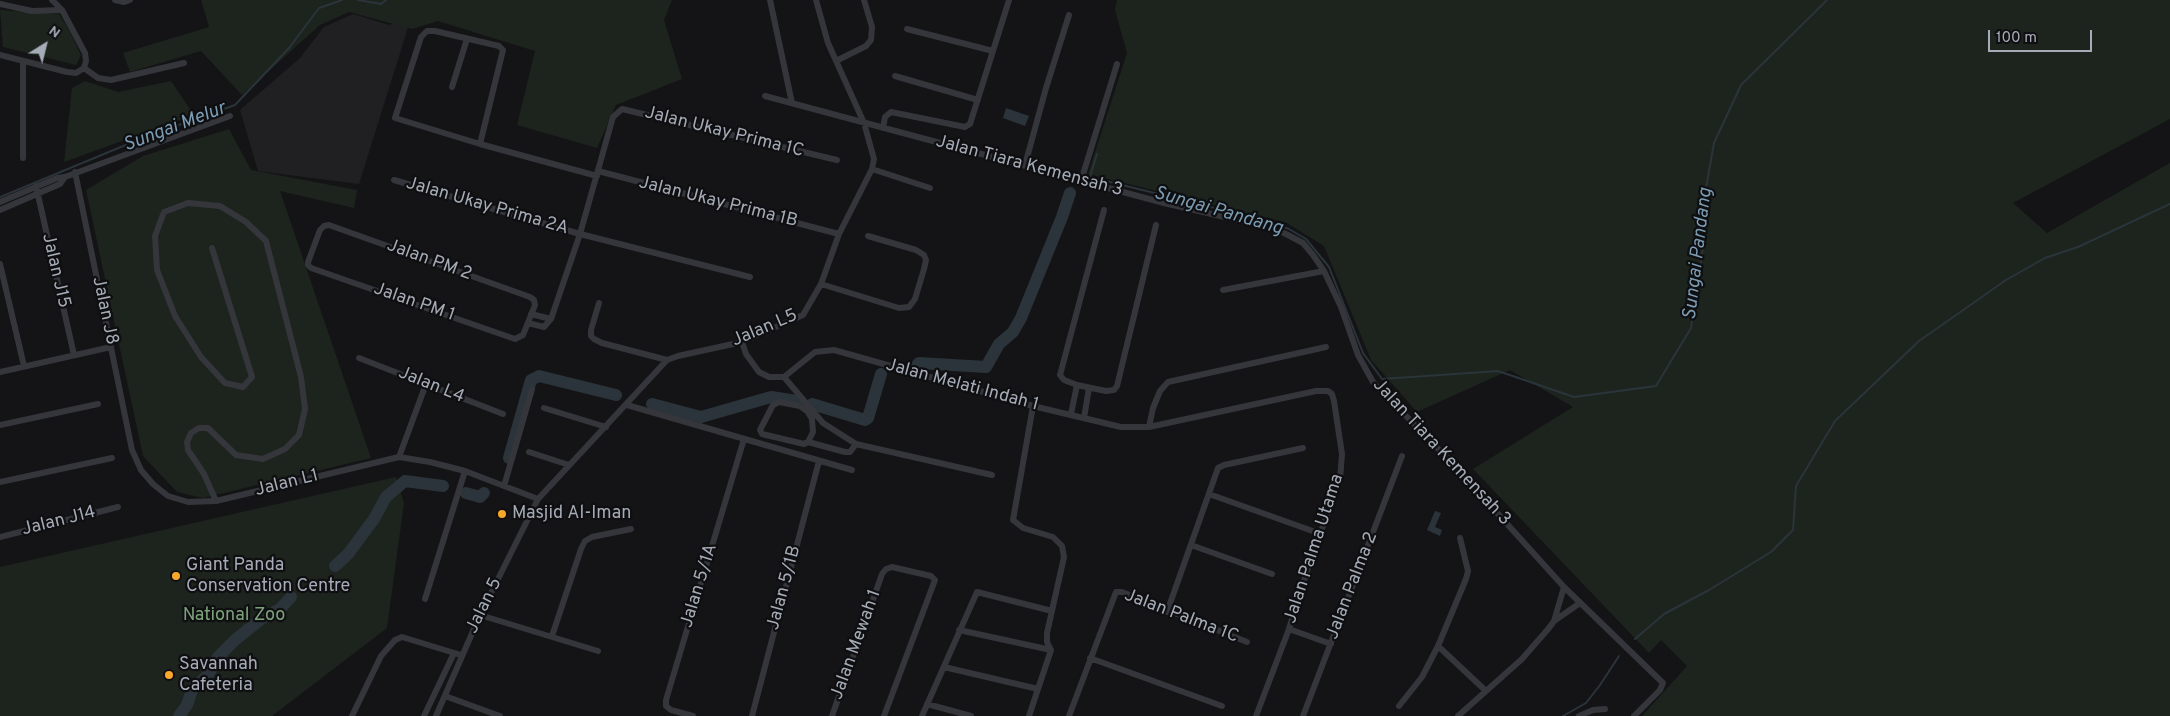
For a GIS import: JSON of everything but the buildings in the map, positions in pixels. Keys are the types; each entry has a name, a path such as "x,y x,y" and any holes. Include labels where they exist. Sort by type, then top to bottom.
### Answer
{"street":[{"path":"0,55 73,73 84,68 86,61 85,53 62,10 52,0"},
{"path":"115,0 124,2 130,0"},
{"path":"770,0 792,103"},
{"path":"816,0 828,43 864,123 874,159 872,169 930,188"},
{"path":"836,61 866,46 871,40 873,32 864,0"},
{"path":"883,128 885,117 891,112 965,127 970,124 1007,0"},
{"path":"0,4 32,11 62,10"},
{"path":"1025,165 1046,88 1069,15"},
{"path":"906,30 993,51"},
{"name":"Jalan Ukay Prima 1B","path":"467,38 427,31 422,37 395,118 480,144 839,234"},
{"path":"452,88 467,38 498,46 503,50 480,144"},
{"path":"23,61 23,158"},
{"path":"84,68 98,78 110,80 184,63"},
{"path":"1081,181 1117,64"},
{"path":"895,76 978,100"},
{"name":"Jalan Tiara Kemensah 3","path":"765,96 1164,203 1268,227 1302,243 1313,254 1324,271 1341,307 1358,355 1373,382 1452,463 1564,587 1663,683 1660,690 1634,716"},
{"name":"Jalan Ukay Prima 1C","path":"597,174 614,118 618,112 626,109 837,160"},
{"path":"0,202 57,178 65,177 230,116"},
{"name":"Jalan L5","path":"667,360 742,342 803,315 821,284 839,234 872,169"},
{"name":"Jalan J8","path":"75,172 132,450"},
{"path":"551,319 531,314 528,323 544,327 551,319 580,234 597,174"},
{"path":"0,210 60,184 65,177"},
{"name":"Jalan Ukay Prima 2A","path":"394,180 580,234 750,277"},
{"name":"Jalan J15","path":"36,186 74,355"},
{"path":"212,248 252,377 243,387 225,383 201,357 175,316 157,270 155,236 164,212 188,203 220,206 246,222 266,241 301,377 304,410 299,435 285,449 263,459 236,455 208,428 199,428 191,433 187,442 188,450 204,474 216,502"},
{"path":"1104,210 1060,375 1064,380 1077,385 1111,391 1114,390 1118,382 1156,225"},
{"name":"Jalan PM 2","path":"324,226 329,225 534,300 535,304 531,314"},
{"name":"Jalan PM 1","path":"324,226 320,230 308,265 312,268 516,339 520,338 528,323"},
{"path":"821,284 899,308 909,307 915,299 924,269 926,260 924,255 916,250 868,236"},
{"path":"0,264 24,366"},
{"path":"1222,290 1324,271"},
{"path":"538,499 667,360 602,343 594,339 591,336 591,330 599,303"},
{"path":"742,342 746,354 759,372 769,377 784,377 823,423 856,444 992,474"},
{"path":"0,372 111,347"},
{"path":"1149,427 1153,408 1160,391 1168,382 1326,347"},
{"name":"Jalan Melati Indah 1","path":"784,377 816,352 834,350 1033,406 1121,427 1149,427 1316,391"},
{"name":"Jalan L4","path":"359,358 502,414"},
{"path":"399,457 426,384"},
{"path":"1071,414 1077,385"},
{"path":"1084,418 1088,388"},
{"path":"504,486 532,390"},
{"name":"Jalan Palma Utama","path":"1256,716 1289,629 1340,480 1342,468 1332,394 1324,390 1316,391"},
{"path":"808,442 813,432 812,419 807,411 800,406 780,402 773,406 760,430 762,434 804,444 808,442 845,452 850,452 856,444"},
{"path":"0,425 98,404"},
{"path":"627,405 852,470"},
{"path":"1029,716 1051,650 1047,642 1047,633 1064,557 1062,546 1053,536 1023,528 1013,520 1033,406"},
{"path":"544,408 606,426"},
{"name":"Jalan 5/1A","path":"693,716 671,710 666,706 666,700 744,439"},
{"path":"1167,612 1218,468 1224,465 1303,448"},
{"name":"Jalan L1","path":"132,450 141,470 153,484 168,496 188,502 216,502 399,457 430,462 465,471 538,499"},
{"path":"529,452 569,465"},
{"name":"Jalan Palma 2","path":"1303,716 1402,456"},
{"path":"0,482 112,458"},
{"name":"Jalan 5/1B","path":"752,716 819,461"},
{"path":"424,599 465,471"},
{"path":"1209,494 1321,534"},
{"name":"Jalan 5","path":"436,716 461,655 538,499"},
{"name":"Jalan J14","path":"0,537 118,507"},
{"path":"552,636 585,541 592,537 631,529"},
{"path":"1399,706 1422,677 1438,646 1468,571 1460,538"},
{"path":"1191,546 1272,574"},
{"name":"Jalan Mewah 1","path":"832,716 882,574 886,569 892,567 931,576 934,580 884,716"},
{"path":"1554,621 1564,587"},
{"path":"922,716 975,595 980,592 1052,611"},
{"name":"Jalan Palma 1C","path":"1090,658 1116,592 1122,592 1167,612 1247,642"},
{"path":"1458,716 1522,659 1554,621 1580,602"},
{"path":"480,615 598,651"},
{"path":"1289,629 1331,644"},
{"path":"959,630 1051,650"},
{"path":"352,716 381,656 395,640 402,638 461,655"},
{"path":"1438,646 1486,691"},
{"name":"Jalan 5","path":"424,716 454,653"},
{"path":"1069,716 1090,658 1222,706"},
{"path":"944,667 1038,689"},
{"path":"445,696 500,716"},
{"path":"927,704 971,716"},
{"path":"1579,716 1594,710 1605,709"}],"shaded area":[{"path":"353,14 389,25 411,18 359,184 258,171 240,110 300,58 324,27"},
{"path":"1006,108 1029,116 1025,126 1003,118"},
{"path":"1435,511 1441,513 1435,527 1442,530 1440,536 1427,530"}],"green space":[{"path":"201,0 672,0 664,20 682,79 616,105 597,148 517,125 535,51 438,21 412,29 349,12 320,25 242,95 201,51 130,72 123,53 209,27"},
{"path":"1117,0 2170,0 2170,119 2013,203 2047,233 2170,163 2170,716 1642,716 1687,666 1661,640 1649,653 1473,469 1573,407 1510,370 1417,412 1371,360 1324,246 1287,223 1088,174 1127,53 1115,10"},
{"path":"0,10 59,14 81,55 76,65 3,47"},
{"path":"85,81 118,92 171,81 194,115 64,162 72,88"},
{"path":"229,129 251,170 357,190 354,208 280,191 371,458 203,498 177,492 143,456 86,190 143,156"},
{"name":"National Zoo","path":"396,477 404,503 387,628 272,716 0,716 0,567"}],"waterway":[{"name":"Sungai Melur","path":"0,197 145,137 235,105 289,48 319,8 342,0"},
{"name":"Sungai Melur","path":"358,0 381,4 386,0"},
{"name":"Sungai Pandang","path":"1097,154 1090,177 1267,221 1289,229 1306,239 1329,267 1363,353 1382,379 1498,371 1574,397 1656,386 1691,328 1706,227 1701,216 1714,143 1741,85 1827,0"},
{"name":"Sungai Pandang","path":"913,370 919,363 986,367 999,344 1013,332 1021,318 1070,193"},
{"path":"1635,639 1664,614 1709,590 1771,552 1793,530 1796,486 1835,421 1919,341 2006,280 2045,258 2078,247 2170,204"},
{"name":"Sungai Pandang","path":"812,404 865,420 868,418 881,374"},
{"name":"Sungai Pandang","path":"509,458 531,380 539,376 616,395"},
{"name":"Sungai Pandang","path":"652,404 701,417 771,397 797,401"},
{"name":"Sungai Pandang","path":"335,566 348,554 374,519 386,497 405,481 443,486"},
{"name":"Sungai Pandang","path":"466,493 480,497 484,493"},
{"name":"Sungai Pandang","path":"179,716 187,705 192,690 208,675 218,657 235,640 261,619 280,609 291,597"},
{"path":"1563,716 1586,703 1619,656"}],"place":[{"name":"Masjid Al-Iman","path":"502,514"},
{"name":"Giant Panda Conservation Centre","path":"176,576"},
{"name":"Savannah Cafeteria","path":"169,675"}]}
